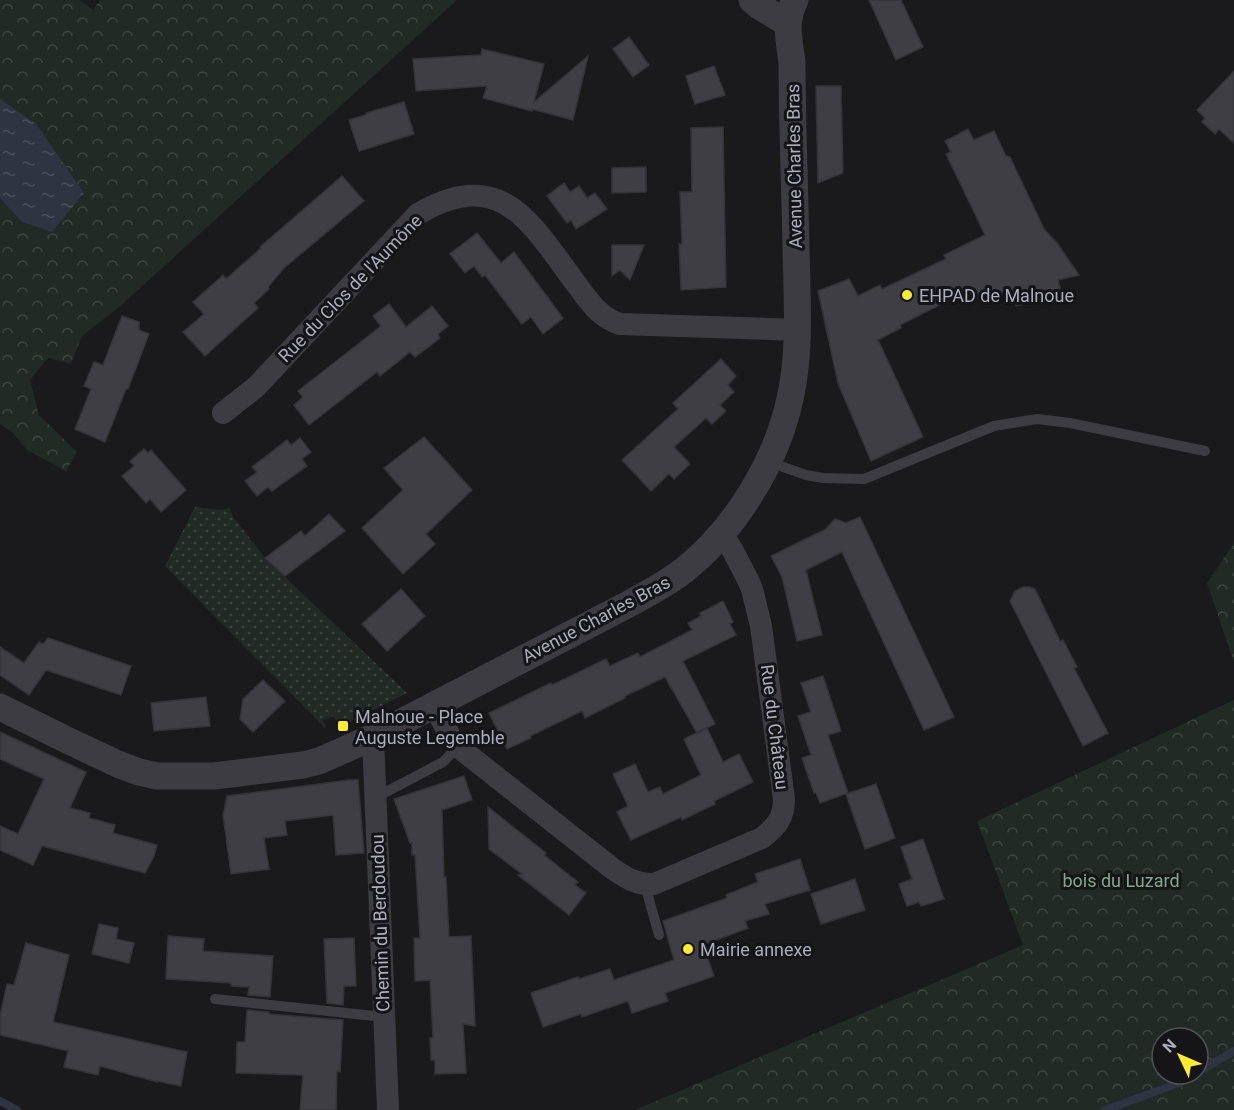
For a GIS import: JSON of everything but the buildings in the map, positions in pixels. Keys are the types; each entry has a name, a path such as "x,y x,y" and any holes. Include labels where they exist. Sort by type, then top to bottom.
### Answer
{"street":[{"path":"752,0 759,6 791,12"},
{"name":"Avenue Charles Bras","path":"0,706 120,765 157,776 214,776 303,765 320,761 373,737 665,584 699,558 721,533 754,488 769,462 782,430 790,398 798,330 791,12"},
{"name":"Rue du Clos de l'Aumône","path":"223,413 256,387 418,214 456,197 488,198 509,205 518,211 531,224 594,307 612,322 798,330"},
{"name":"Rue du Château","path":"645,885 654,884 762,838 778,823 784,808 782,777 761,626 748,580 721,533"},
{"path":"434,705 456,746 613,869 631,882 645,885"},
{"name":"Chemin du Berdoudou","path":"373,737 388,1110"}],"lane":[{"path":"769,462 806,476 864,479 994,426 1037,419 1070,423 1205,451"},
{"path":"376,793 386,792 442,762 456,746"},
{"path":"645,885 659,935"},
{"path":"215,999 384,1017"}],"green space":[{"path":"0,0 79,0 93,10 100,0 457,0 118,308 82,336 71,364 48,358 30,380 39,415 77,452 66,471 27,450 12,432 0,424"},
{"path":"195,507 222,510 229,508 265,558 407,693 339,727 334,716 323,720 325,728 165,566"},
{"path":"1234,543 1234,662 1207,583"},
{"name":"bois du Luzard","path":"1234,700 1234,1110 635,1110 1023,945 977,821"}],"water":[{"path":"0,99 36,124 84,193 52,232 22,222 0,198"}],"waterway":[{"path":"1210,1065 1234,1051"},
{"path":"1105,1110 1171,1086"},
{"path":"0,1101 17,1110"}],"place":[{"name":"EHPAD de Malnoue","path":"907,295"},
{"name":"Malnoue - Place Auguste Legemble","path":"343,726"},
{"name":"Mairie annexe","path":"688,949"}]}
